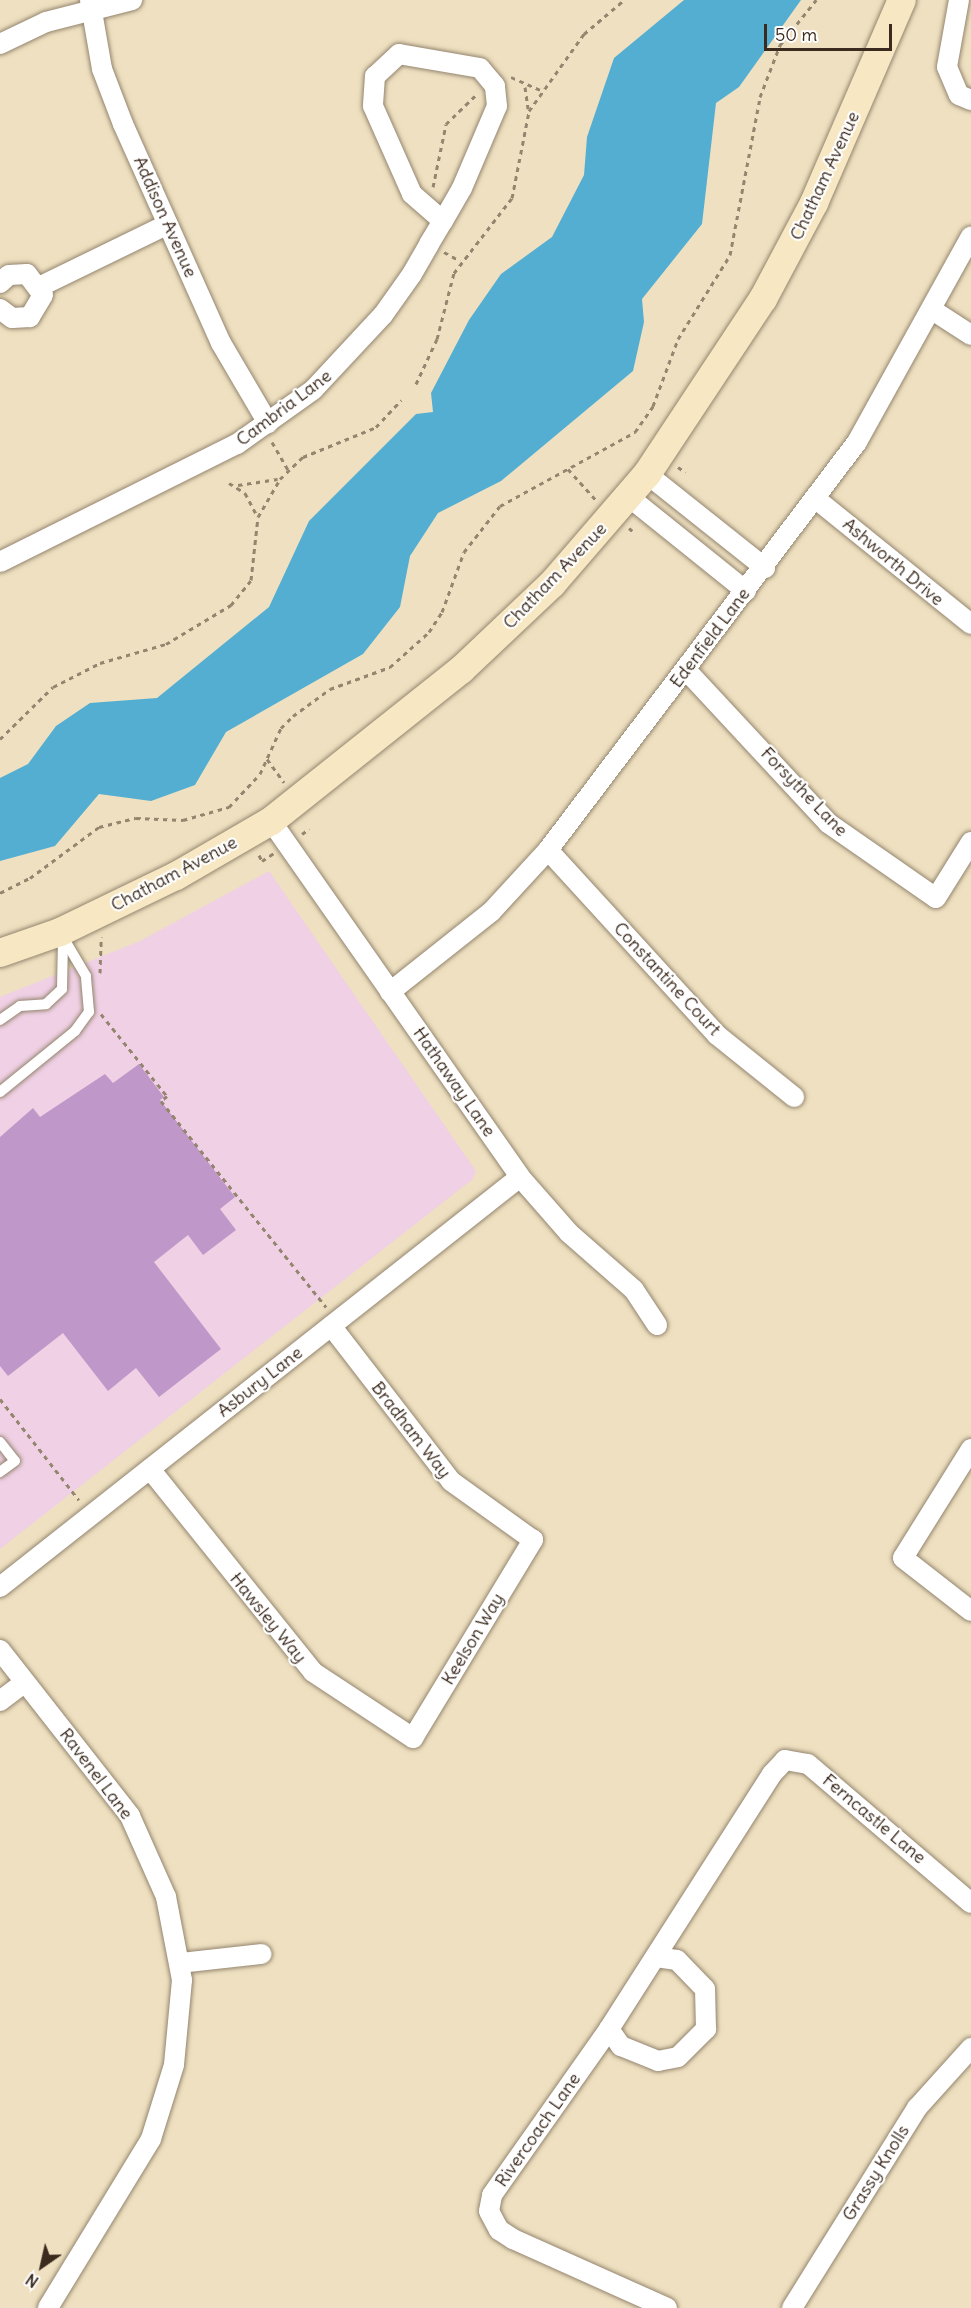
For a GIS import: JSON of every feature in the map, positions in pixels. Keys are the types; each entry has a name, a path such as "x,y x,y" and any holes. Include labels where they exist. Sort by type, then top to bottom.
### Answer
{"street":[{"path":"0,44 90,4 132,0"},
{"name":"Chatham Avenue","path":"0,953 62,938 271,821 461,670 552,584 647,474 768,290 814,204 902,0"},
{"path":"958,0 946,67 965,98"},
{"name":"Addison Avenue","path":"90,4 102,69 222,343 268,423"},
{"path":"436,217 412,194 373,106 375,76 388,59 410,52 470,63 495,86"},
{"name":"Cambria Lane","path":"0,562 180,476 268,423 354,351 412,274 436,217 495,116 495,86"},
{"path":"40,286 168,224"},
{"name":"Edenfield Lane","path":"390,992 491,912 548,850 765,568 857,442 934,311 971,236"},
{"path":"0,283 18,273 40,286"},
{"path":"0,309 12,318 30,317 42,304 40,286"},
{"path":"934,311 971,335"},
{"path":"647,474 765,568"},
{"path":"629,497 747,591"},
{"name":"Ashworth Drive","path":"816,499 971,624"},
{"name":"Forsythe Lane","path":"686,670 828,823 936,898 971,842"},
{"name":"Hathaway Lane","path":"271,821 520,1176 569,1233 634,1290 657,1325"},
{"name":"Constantine Court","path":"548,850 700,1018 794,1097"},
{"name":"Asbury Lane","path":"0,1587 150,1469 328,1317 520,1176"},
{"name":"Bradham Way","path":"328,1317 451,1481 533,1540"},
{"path":"971,1449 903,1558 971,1611"},
{"name":"Hawsley Way","path":"150,1469 313,1672 413,1738"},
{"name":"Keelson Way","path":"413,1738 533,1540"},
{"name":"Ravenel Lane","path":"0,1650 130,1816 166,1897 180,1963 180,2025 166,2100 131,2178 48,2308"},
{"path":"0,1701 25,1682"},
{"name":"Ferncastle Lane","path":"772,1774 785,1760 808,1764 971,1903"},
{"name":"Rivercoach Lane","path":"667,2308 513,2239 499,2230 489,2211 492,2195 609,2030 772,1774"},
{"path":"180,1963 262,1954"},
{"path":"609,2030 621,2046 658,2061 678,2057 701,2037 710,2008 705,1989 677,1960 656,1957"},
{"name":"Grassy Knolls","path":"792,2308 917,2108 971,2048"}],"lane":[{"path":"0,1020 20,1006 46,1004 62,989 62,938"},
{"path":"0,1092 75,1031 89,1012 86,976 62,938"},
{"path":"0,1442 15,1461 0,1472"}],"path":[{"path":"529,111 584,34 624,0"},
{"path":"0,893 30,878 99,827 136,818 183,820 229,807 260,774 281,728 293,716 330,689 390,667 429,632 442,612 464,552 500,506 634,432 653,406 678,339 730,255 760,97 780,45 816,0"},
{"path":"436,217 446,124 464,102 514,77 525,87 543,91"},
{"path":"416,384 437,339 453,273 512,198 529,111 525,87"},
{"path":"0,739 53,687 100,663 166,644 231,605 251,580 258,517 280,478 288,470 322,448 375,427 402,400"},
{"path":"268,423 273,445 288,470"},
{"path":"229,483 238,485 280,478"},
{"path":"238,485 258,517"},
{"path":"98,1010 167,1096 161,1101 328,1317"},
{"path":"0,1399 80,1500"}],"shaded area":[{"path":"269,871 476,1171 473,1179 0,1549 0,997 140,941"}],"water":[{"path":"684,0 801,0 739,87 716,103 702,224 642,299 644,322 633,371 501,481 438,513 410,556 400,607 363,654 226,732 195,785 151,801 99,794 55,846 0,861 0,778 28,764 56,726 90,703 157,698 269,607 309,521 416,414 433,412 431,393 469,320 501,274 552,237 584,175 587,137 614,58"}],"building":[{"path":"139,1064 164,1097 160,1100 235,1197 220,1209 236,1230 203,1255 188,1235 154,1262 221,1349 159,1397 136,1368 108,1391 63,1333 8,1376 0,1366 0,1137 33,1108 40,1117 105,1074 113,1083"}]}
